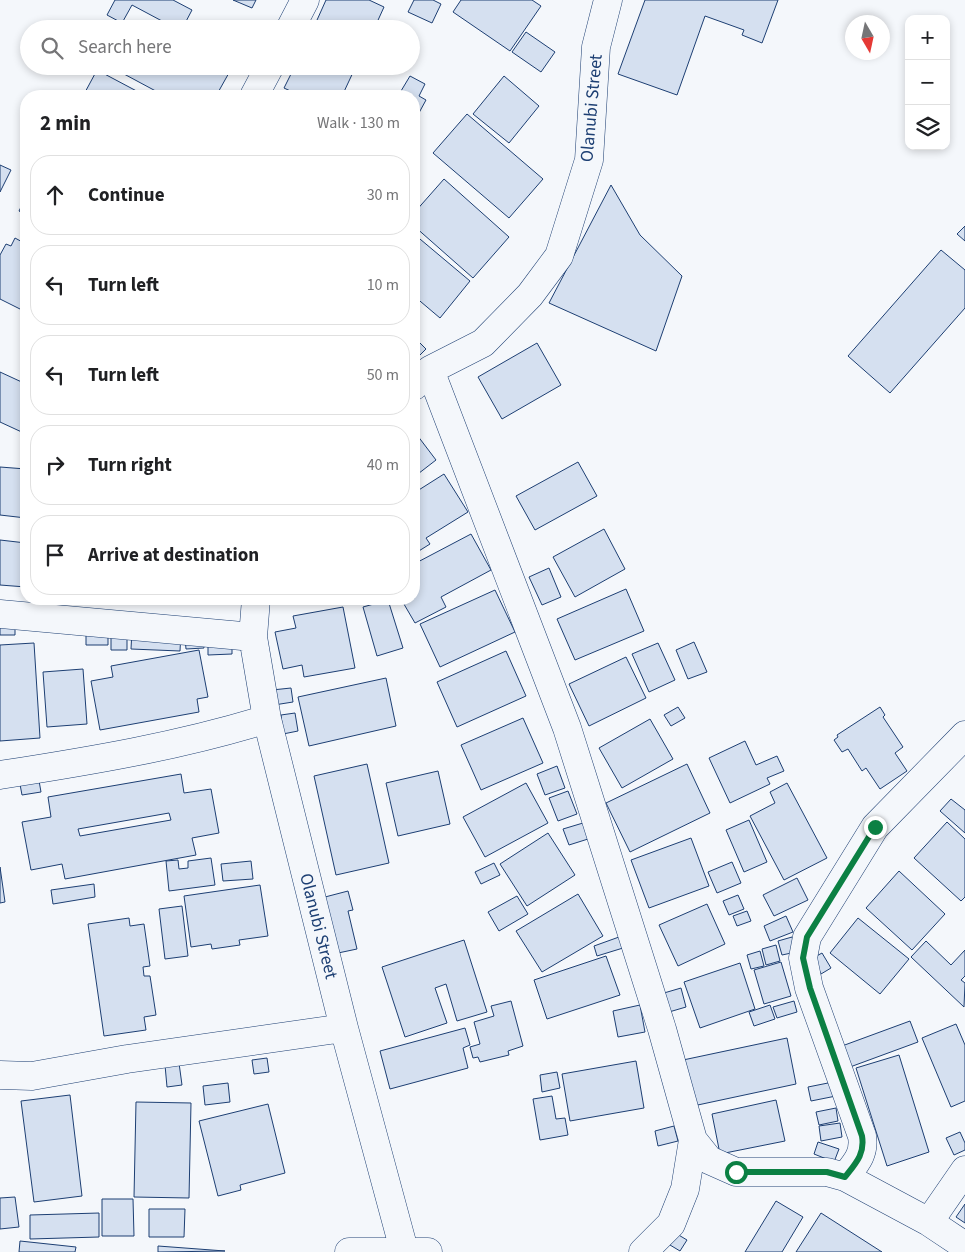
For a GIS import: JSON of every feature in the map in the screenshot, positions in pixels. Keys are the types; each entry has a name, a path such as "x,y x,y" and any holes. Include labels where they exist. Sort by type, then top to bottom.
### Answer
{"street":[{"path":"295,20 305,0"},
{"name":"Olanubi Street","path":"422,378 483,343 530,295 559,256 589,160 596,47 608,0"},
{"path":"257,90 265,75"},
{"path":"422,378 567,728 662,1029 693,1140 709,1160 736,1172 827,1172 845,1177 929,1222 965,1246"},
{"name":"Olanubi Street","path":"256,605 253,637 267,719 344,1028 416,1251"},
{"path":"0,614 253,637"},
{"path":"0,775 84,762 210,736 267,719"},
{"path":"845,1177 861,1156 864,1146 848,1092 810,988 803,958 807,937 875,827 965,735"},
{"path":"0,1075 32,1076 128,1059 344,1028"},
{"path":"643,1252 671,1224 685,1189 693,1140"},
{"path":"929,1222 965,1170"},
{"path":"349,1252 416,1251"}],"building":[{"path":"115,0 173,0 192,10 187,20 160,20 132,5 124,20 116,20 107,15"},
{"path":"233,0 256,0 252,8"},
{"path":"326,0 369,0 384,7 378,20 317,20"},
{"path":"414,0 433,0 441,4 432,23 408,12"},
{"path":"461,0 532,0 541,6 510,51 453,12"},
{"path":"645,0 778,0 762,43 742,35 744,30 705,16 677,95 618,74"},
{"path":"526,32 555,52 541,72 512,52"},
{"path":"94,75 106,75 135,90 86,90"},
{"path":"126,75 228,75 219,90 154,90"},
{"path":"290,75 352,75 345,90 288,90 284,88"},
{"path":"410,76 425,84 420,94 420,90 402,90"},
{"path":"504,76 539,106 509,143 473,114"},
{"path":"420,97 426,100 420,111"},
{"path":"467,114 543,179 509,218 433,153"},
{"path":"0,165 11,170 0,192"},
{"path":"444,179 509,237 473,278 420,231 420,206"},
{"path":"611,185 640,235 682,276 656,351 549,303"},
{"path":"965,226 965,241 957,234"},
{"path":"15,238 20,241 20,309 0,299 0,255 6,244 11,246"},
{"path":"420,239 470,281 440,318 420,301"},
{"path":"941,250 965,270 965,308 890,393 848,356"},
{"path":"420,343 426,349 420,355"},
{"path":"537,343 561,385 502,419 478,377"},
{"path":"0,372 20,381 20,431 0,422"},
{"path":"420,439 436,460 420,472"},
{"path":"578,462 597,496 535,530 516,496"},
{"path":"0,467 20,469 20,517 0,515"},
{"path":"444,474 468,512 426,538 430,544 420,550 420,489"},
{"path":"604,529 625,569 575,597 553,557"},
{"path":"471,534 491,570 441,597 446,607 415,623 404,605 420,605 420,561"},
{"path":"0,540 20,542 20,587 0,585"},
{"path":"549,568 561,597 542,605 529,577"},
{"path":"626,589 644,631 575,660 557,619"},
{"path":"495,590 515,632 440,667 420,624"},
{"path":"390,605 403,648 377,656 363,607"},
{"path":"343,607 355,668 304,677 302,665 283,669 275,632 296,628 293,616"},
{"path":"0,621 15,621 15,635 0,635"},
{"path":"86,628 108,628 108,645 86,645"},
{"path":"132,630 181,632 180,651 131,649"},
{"path":"111,631 127,631 127,650 111,650"},
{"path":"203,637 204,648 186,649 185,638"},
{"path":"208,639 232,639 232,654 208,655"},
{"path":"694,642 707,672 688,679 676,650"},
{"path":"34,643 40,738 0,741 0,645"},
{"path":"658,643 675,680 649,692 632,654"},
{"path":"199,650 208,697 197,699 199,712 100,730 91,681 113,677 111,666"},
{"path":"506,651 526,696 457,727 437,682"},
{"path":"626,657 646,698 589,726 569,684"},
{"path":"83,669 87,724 47,727 43,672"},
{"path":"386,678 396,726 309,746 298,697"},
{"path":"291,688 293,702 274,705 272,690"},
{"path":"678,707 685,718 671,726 664,715"},
{"path":"880,707 885,715 883,717 903,747 895,753 907,771 880,789 866,768 862,771 848,749 842,752 834,740 838,737 837,735"},
{"path":"295,713 298,731 283,734 281,715"},
{"path":"523,718 543,763 481,790 461,745"},
{"path":"650,719 673,759 622,788 599,748"},
{"path":"745,741 756,765 777,756 784,771 767,778 770,784 730,803 709,758"},
{"path":"367,764 389,863 336,875 314,776"},
{"path":"687,764 710,813 630,852 606,803"},
{"path":"557,766 565,788 545,795 537,774"},
{"path":"438,771 450,824 398,836 386,783"},
{"path":"181,774 184,793 211,789 219,833 192,838 196,855 65,879 62,864 31,870 22,822 51,817 48,797","holes":["169,813 171,820 80,836 78,829"]},
{"path":"38,775 41,792 22,795 19,779"},
{"path":"526,783 548,823 485,857 463,817"},
{"path":"787,783 827,858 784,880 750,816 775,803 770,792"},
{"path":"568,791 577,814 558,821 549,798"},
{"path":"951,799 965,810 965,833 940,811"},
{"path":"749,820 767,862 744,872 726,830"},
{"path":"947,822 965,839 965,897 961,901 914,858"},
{"path":"583,823 588,839 569,845 563,829"},
{"path":"548,833 575,875 527,906 500,864"},
{"path":"691,838 709,886 649,908 631,860"},
{"path":"211,858 215,885 169,891 166,861 178,860 179,869 188,868 188,861"},
{"path":"251,861 253,879 223,881 221,864"},
{"path":"732,862 741,883 717,893 708,872"},
{"path":"494,863 500,875 481,884 475,872"},
{"path":"0,867 5,902 0,903"},
{"path":"899,871 945,914 912,950 866,908"},
{"path":"797,878 808,900 774,916 763,895"},
{"path":"94,884 95,897 53,904 51,890"},
{"path":"260,885 268,936 239,940 240,945 212,949 211,944 191,947 184,896"},
{"path":"348,891 353,910 348,911 357,949 338,953 325,897"},
{"path":"578,894 603,936 542,972 516,931"},
{"path":"738,895 744,909 729,915 723,901"},
{"path":"517,896 528,914 499,931 488,912"},
{"path":"707,904 725,944 678,966 659,925"},
{"path":"182,906 188,956 165,959 159,909"},
{"path":"747,911 751,921 737,926 733,916"},
{"path":"786,916 793,932 770,941 764,926"},
{"path":"129,918 130,926 144,924 150,966 143,967 144,976 150,976 156,1015 144,1017 146,1030 104,1036 88,924"},
{"path":"858,918 909,959 880,994 830,953"},
{"path":"619,937 623,948 597,956 594,946"},
{"path":"792,937 796,952 782,955 778,941"},
{"path":"464,940 487,1012 457,1021 446,984 435,988 447,1023 405,1037 382,967"},
{"path":"926,941 951,965 965,950 965,976 961,980 965,983 964,1007 911,957"},
{"path":"776,945 780,961 766,965 762,949"},
{"path":"760,951 764,966 751,969 747,955"},
{"path":"822,953 831,968 821,974 813,958"},
{"path":"606,956 620,995 547,1019 534,980"},
{"path":"781,962 791,996 764,1004 754,970"},
{"path":"740,963 755,1009 700,1028 684,982"},
{"path":"681,988 686,1007 669,1012 664,993"},
{"path":"511,1001 523,1046 508,1051 509,1055 480,1062 478,1057 473,1058 470,1047 480,1044 474,1022 494,1016 491,1006"},
{"path":"794,1001 797,1012 777,1018 773,1007"},
{"path":"640,1005 645,1032 618,1037 613,1011"},
{"path":"770,1005 775,1019 754,1026 749,1012"},
{"path":"910,1021 918,1042 850,1067 842,1046"},
{"path":"956,1024 965,1045 965,1101 951,1107 922,1038"},
{"path":"465,1028 470,1045 463,1048 468,1068 390,1089 380,1051"},
{"path":"787,1038 796,1084 693,1106 683,1060"},
{"path":"899,1055 929,1152 887,1166 856,1068"},
{"path":"267,1058 269,1072 254,1074 252,1060"},
{"path":"636,1061 644,1108 570,1121 562,1074"},
{"path":"179,1063 182,1085 167,1087 165,1065"},
{"path":"557,1072 560,1088 542,1092 540,1075"},
{"path":"833,1082 836,1096 811,1101 808,1087"},
{"path":"228,1083 230,1102 205,1105 203,1086"},
{"path":"70,1095 82,1196 34,1202 21,1101"},
{"path":"552,1096 556,1119 565,1118 568,1135 540,1140 533,1099"},
{"path":"776,1100 785,1141 720,1154 712,1114"},
{"path":"136,1102 191,1103 189,1198 134,1197"},
{"path":"268,1104 285,1173 240,1185 241,1190 218,1196 199,1121"},
{"path":"836,1108 838,1121 819,1125 816,1112"},
{"path":"840,1123 842,1137 821,1141 819,1126"},
{"path":"674,1126 678,1141 658,1146 655,1131"},
{"path":"960,1132 965,1143 965,1150 954,1155 946,1138"},
{"path":"818,1142 839,1149 834,1162 814,1154"},
{"path":"15,1197 19,1227 0,1229 0,1198"},
{"path":"102,1199 133,1199 134,1236 102,1236"},
{"path":"776,1201 803,1217 782,1252 745,1252"},
{"path":"965,1204 965,1223 956,1217"},
{"path":"149,1209 185,1209 184,1237 149,1237"},
{"path":"99,1213 99,1237 30,1239 30,1215"},
{"path":"821,1213 882,1252 796,1252"},
{"path":"677,1234 687,1240 680,1251 670,1245"},
{"path":"20,1241 76,1247 75,1252 19,1252"},
{"path":"158,1246 225,1251 158,1252"}],"route":[{"path":"736,1172 827,1172 845,1177 861,1156 864,1146 862,1136 810,988 803,958 807,937 829,898 875,827"}]}
